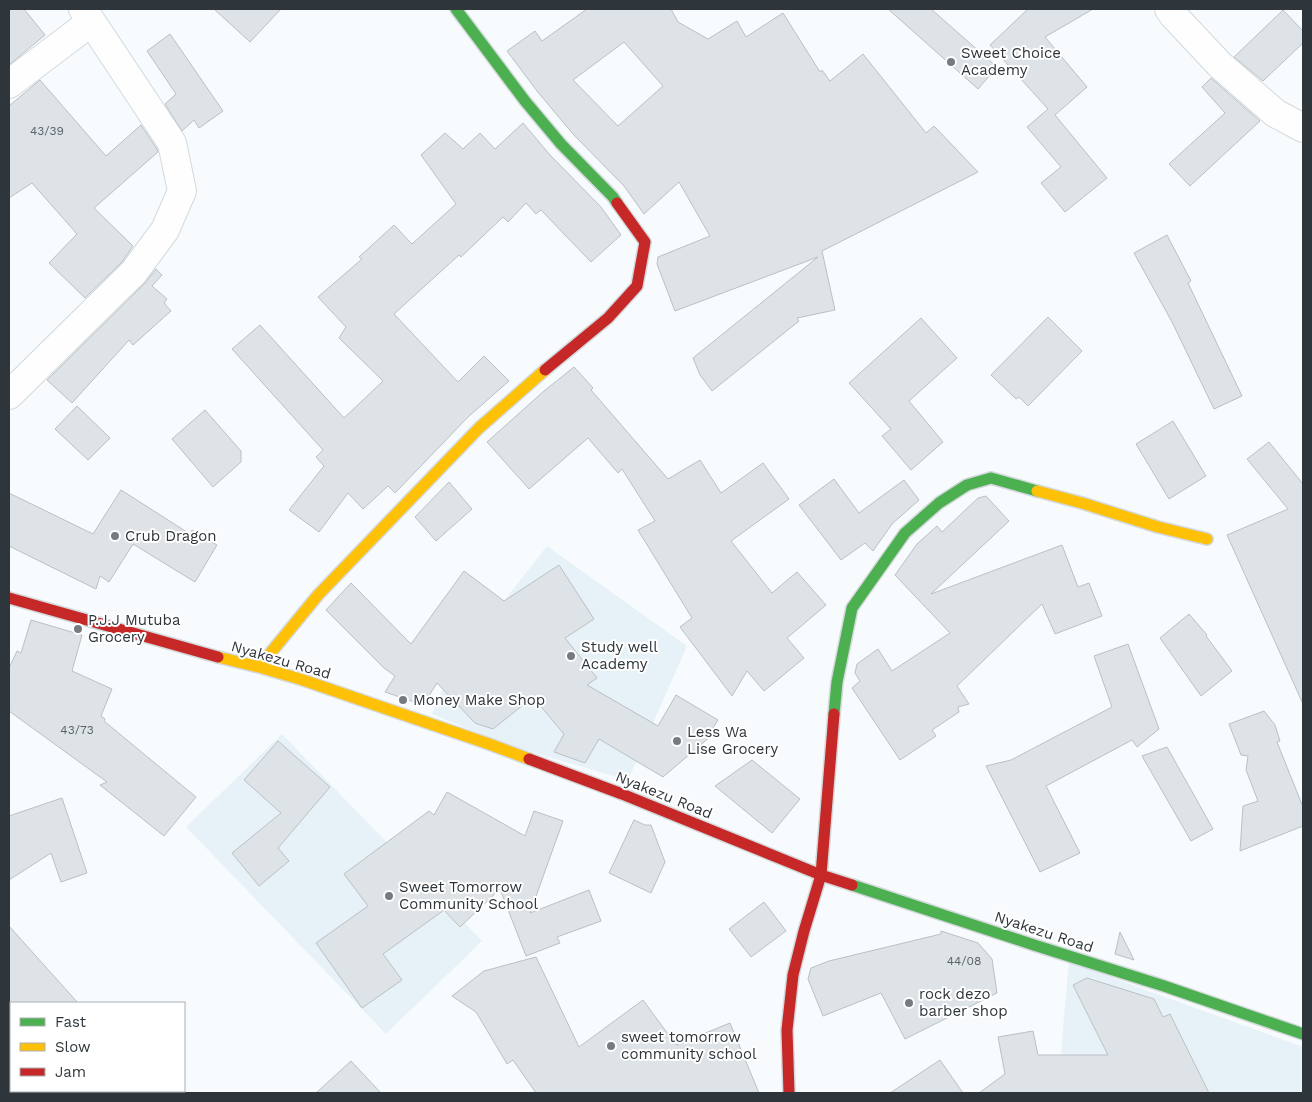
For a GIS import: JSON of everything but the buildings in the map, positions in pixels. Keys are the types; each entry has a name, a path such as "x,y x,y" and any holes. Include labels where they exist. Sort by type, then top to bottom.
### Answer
{"street":[{"path":"259,667 318,595 478,428 608,318 637,286 645,242 612,197 561,144 536,114 456,9"},
{"path":"1169,9 1220,65 1275,113 1303,128"},
{"path":"9,84 87,16 172,143 182,191 165,230 134,272 9,395"},
{"path":"789,1093 787,1030 793,975 821,875 836,682 852,608 904,533 939,503 967,485 991,478 1082,503 1158,527 1207,539"},
{"name":"Nyakezu Road","path":"9,598 196,652 300,679 507,751 622,794 821,875 1164,986 1303,1034"}],"shaded area":[{"name":"Study well Academy","path":"547,546 687,646 628,780 507,745 432,714 452,667"},
{"path":"282,734 482,941 386,1034 186,827"},
{"path":"1069,962 1303,1047 1303,1093 1059,1093"}],"traffic: fast":[{"path":"456,9 525,101 561,144 617,203"},
{"path":"834,714 837,682 852,608 905,533 939,503 967,485 991,478 1037,491"},
{"path":"852,885 1164,986 1303,1034"}],"traffic: slow":[{"path":"259,667 318,595 479,428 545,370"},
{"path":"1037,491 1158,527 1207,539"},
{"path":"218,657 300,679 529,759"}],"traffic: jam":[{"path":"545,370 608,318 637,286 645,242 617,203"},
{"path":"9,598 218,657"},
{"path":"789,1093 787,1030 793,975 821,875 834,714"},
{"path":"529,759 622,794 821,875 852,885"}],"place":[{"name":"Sweet Choice Academy","path":"951,62"},
{"name":"Crub Dragon","path":"115,536"},
{"name":"P.J.J Mutuba Grocery","path":"78,629"},
{"name":"Study well Academy","path":"571,656"},
{"name":"Money Make Shop","path":"403,700"},
{"name":"Less Wa Lise Grocery","path":"677,741"},
{"name":"Sweet Tomorrow Community School","path":"389,896"},
{"name":"rock dezo barber shop","path":"909,1003"},
{"name":"sweet tomorrow community school","path":"611,1046"}]}
